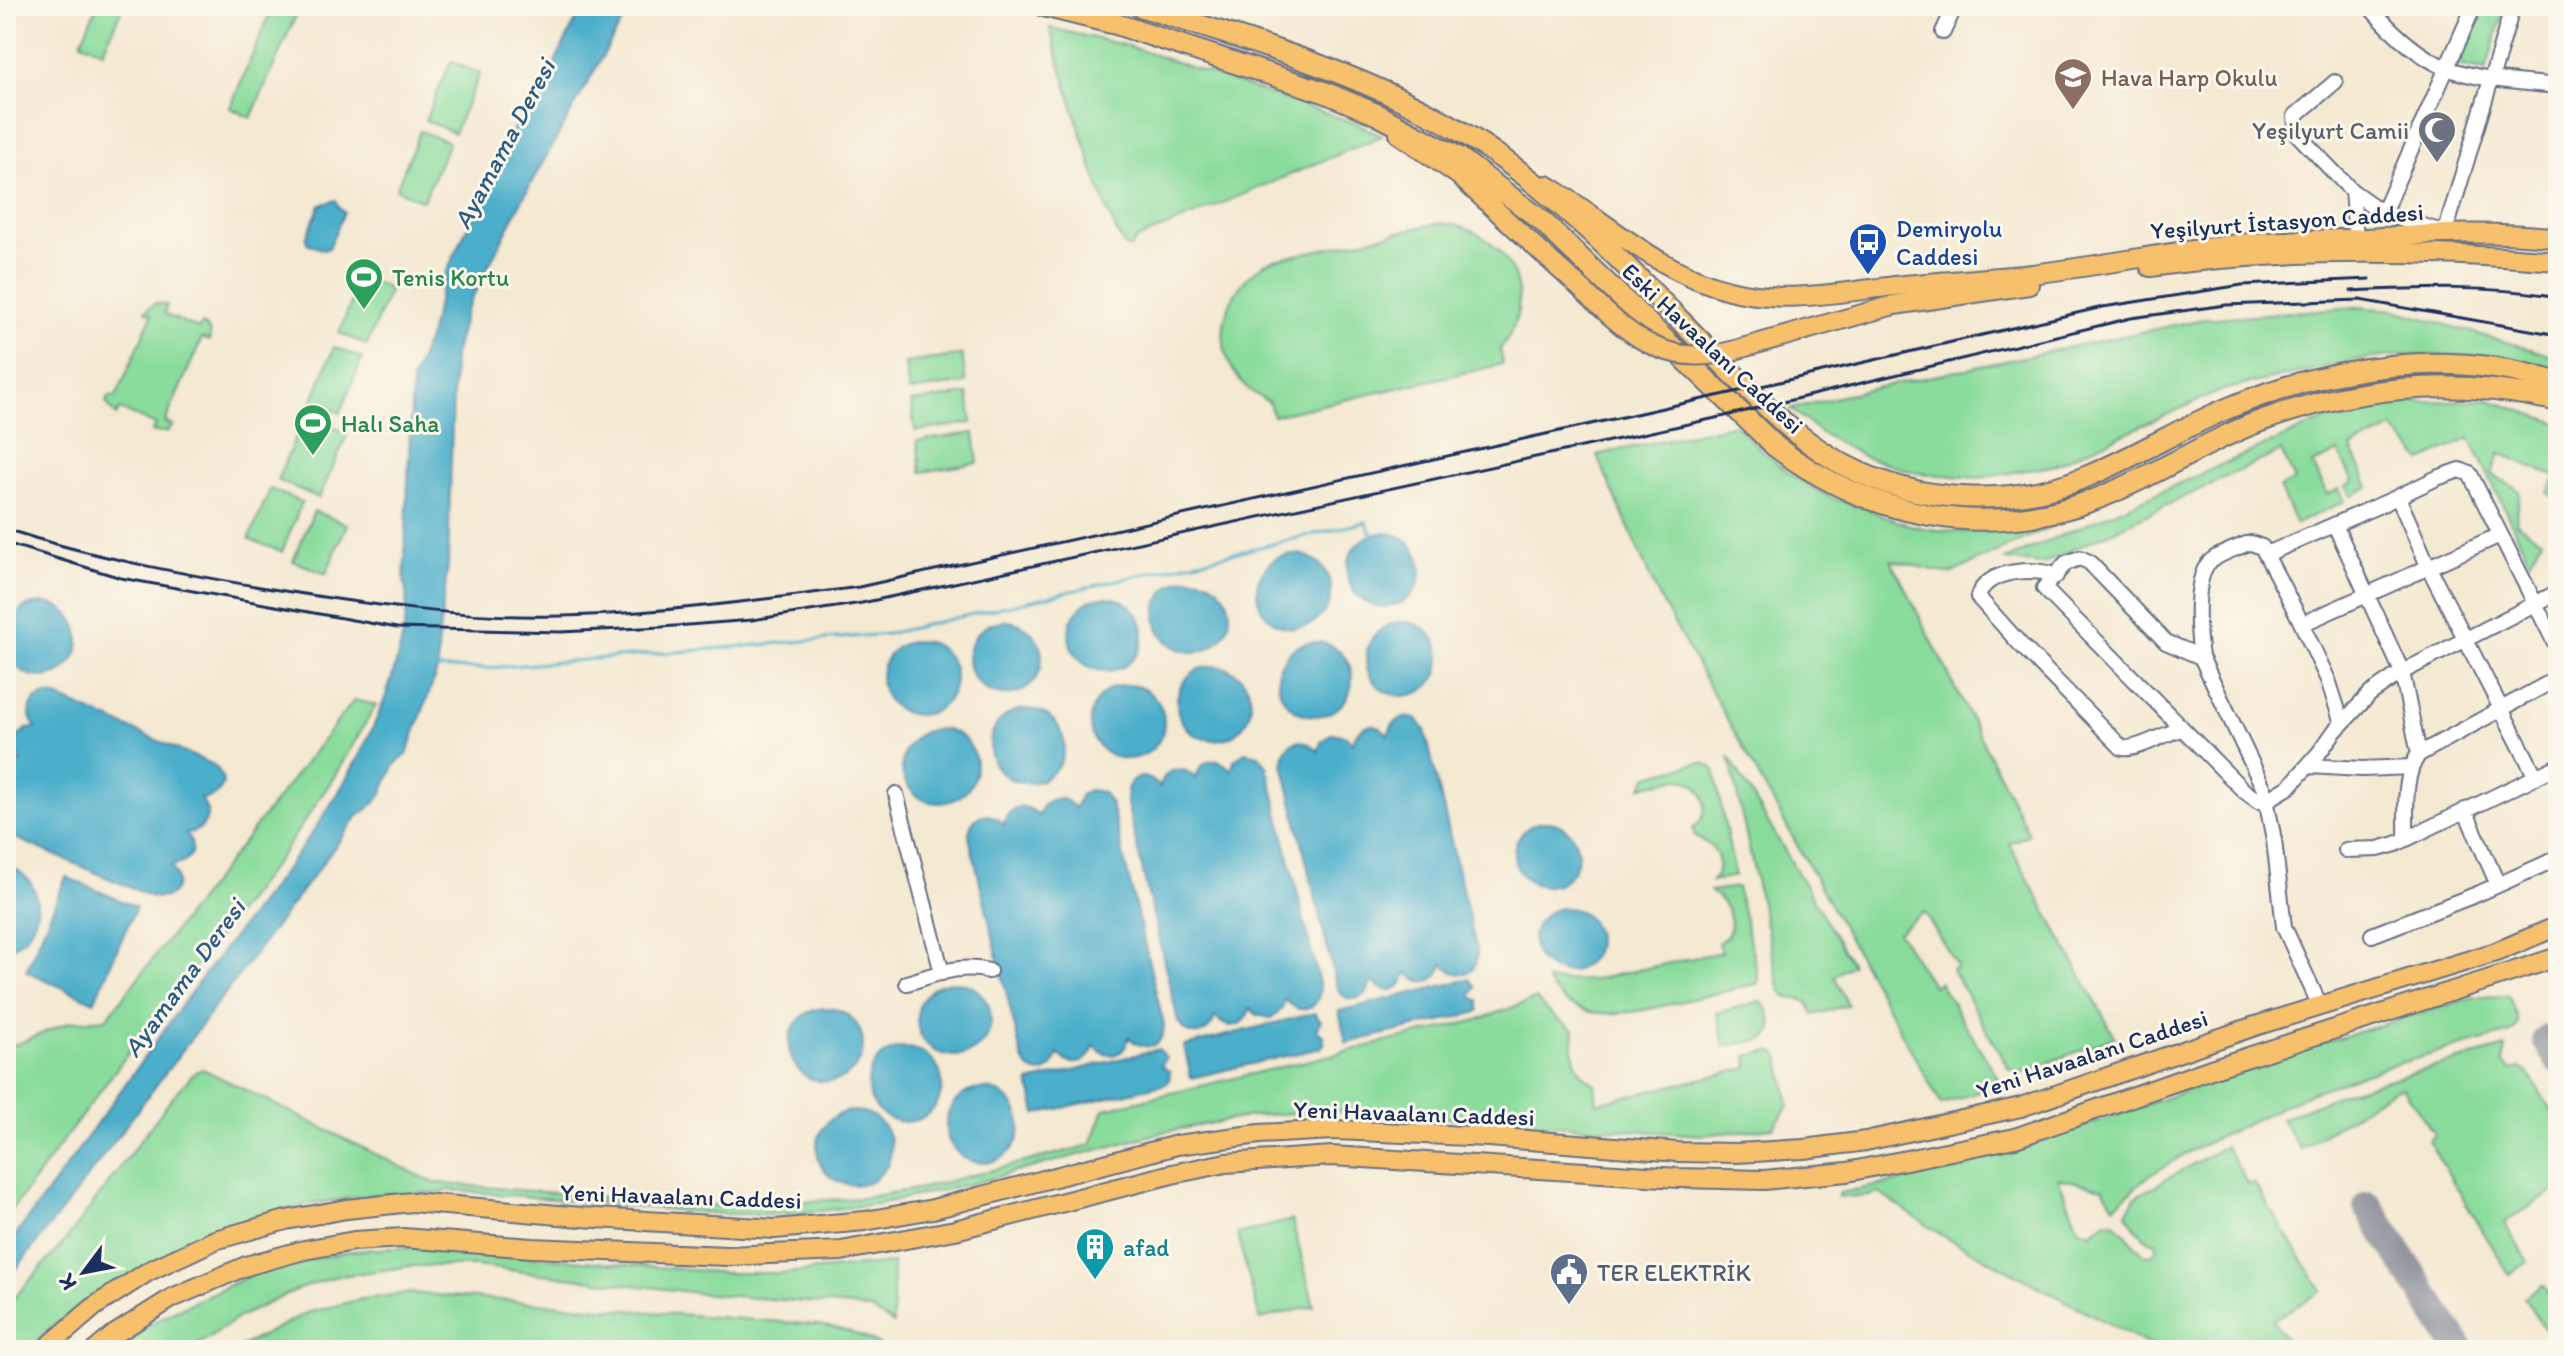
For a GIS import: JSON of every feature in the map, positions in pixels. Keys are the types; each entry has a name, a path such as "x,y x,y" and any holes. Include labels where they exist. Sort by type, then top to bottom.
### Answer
{"highway":[{"name":"Eski Havaalanı Caddesi","path":"1044,6 1103,20 1324,92 1376,114 1458,157 1520,202 1567,244 1761,434 1803,467 1853,494 1912,513 1980,520 2006,519 2067,508 2126,486 2268,418 2317,402 2371,392 2444,386 2511,391 2552,390"},
{"name":"Eski Havaalanı Caddesi","path":"1139,6 1365,83 1443,121 1522,174 1583,226 1767,407 1811,445 1847,467 1877,480 1946,496 2009,496 2065,485 2266,393 2366,369 2413,365 2485,367 2552,390"}],"main road":[{"name":"Yeşilyurt İstasyon Caddesi","path":"1376,114 1458,175 1621,326 1650,346 1685,355 1718,355 1894,305 2164,265 2356,246 2445,233 2558,238"},
{"name":"Yeşilyurt İstasyon Caddesi","path":"1522,174 1544,183 1651,258 1730,291 1776,297 1809,297 2024,275 2242,244 2356,246 2558,261"},
{"path":"2493,233 2501,241 2499,257"},
{"path":"2536,259 2530,250 2530,243 2537,235"},
{"name":"Yeni Havaalanı Caddesi","path":"44,1350 95,1306 162,1265 215,1240 286,1220 347,1209 412,1202 581,1217 775,1229 865,1221 933,1209 1177,1145 1259,1134 1325,1130 1737,1153 1866,1141 2021,1107 2206,1043 2496,952 2558,926"},
{"name":"Yeni Havaalanı Caddesi","path":"96,1350 115,1334 172,1298 246,1266 304,1250 354,1241 403,1238 532,1248 727,1256 841,1251 955,1230 1213,1166 1324,1157 1679,1178 1764,1180 1847,1172 2015,1138 2327,1030 2558,957"},
{"path":"2320,1006 2327,1030"},
{"path":"2206,1043 2214,1068"},
{"path":"1324,1157 1325,1130"}],"street":[{"path":"1943,32 1955,6"},
{"path":"2369,6 2400,37 2447,69 2558,86"},
{"path":"2383,213 2474,6"},
{"path":"2335,82 2295,116 2297,134 2352,191 2383,213 2445,233 2513,6"},
{"path":"2352,191 2356,246"},
{"path":"2267,554 2456,471 2466,471 2558,649"},
{"path":"2398,497 2429,568 2536,777"},
{"path":"2335,525 2402,672 2415,760 2406,839"},
{"path":"2302,624 2500,535"},
{"path":"2320,1006 2284,927 2264,789 2201,657 2198,612 2205,568 2210,560 2246,544 2258,544 2267,554 2328,680 2342,723"},
{"path":"2201,657 2166,642 2089,562 2080,558 2066,563 2044,588 2243,790 2258,801 2266,801 2289,787 2370,694 2402,672 2466,637 2558,592"},
{"path":"2056,576 2041,572 2016,572 1988,581 1978,597 2115,743 2129,749 2182,729"},
{"path":"2308,766 2362,769 2415,760 2558,678"},
{"path":"2346,850 2378,849 2406,839 2558,766"},
{"path":"896,794 942,973"},
{"path":"2465,810 2498,885"},
{"path":"2372,935 2558,858"},
{"path":"907,983 955,969 980,968 989,971"}],"green space":[{"path":"97,6 123,6 103,51 81,42"},
{"path":"273,6 300,6 251,118 230,108"},
{"path":"2482,6 2505,6 2486,70 2456,65"},
{"path":"1050,28 1128,46 1358,124 1382,136 1137,239 1131,248 1126,247 1101,191"},
{"path":"451,61 480,74 454,133 425,120"},
{"path":"420,131 449,142 423,201 396,189"},
{"path":"1439,223 1462,227 1482,236 1498,250 1510,267 1517,287 1518,307 1513,328 1500,349 1503,364 1273,416 1269,402 1248,389 1234,372 1226,353 1223,332 1227,312 1236,292 1250,275 1270,261"},
{"name":"Tenis Kortu","path":"361,277 390,289 367,345 339,333"},
{"path":"155,303 167,305 164,314 199,329 202,324 210,333 209,341 202,338 165,422 173,426 167,432 152,432 156,425 120,409 116,416 106,402 109,396 116,397 152,315 145,311"},
{"path":"2355,307 2395,310 2547,354 2558,358 2558,370 2516,360 2473,356 2401,355 2356,360 2222,390 2052,466 1978,478 1917,473 1863,456 1821,433 1791,409 1857,392 2203,319"},
{"path":"334,347 362,358 340,413 312,402"},
{"path":"962,355 966,383 909,391 905,363"},
{"path":"968,394 972,423 915,431 911,402"},
{"path":"2489,400 2558,423 2558,500 2548,493 2556,477 2500,453 2492,474 2520,491 2516,523 2542,540 2530,561 2470,438 2422,461 2393,428 2351,448 2369,487 2351,496 2346,486 2353,482 2339,452 2313,464 2327,495 2339,489 2345,501 2296,524 2279,488 2295,480 2281,451 2043,564 2005,560 2362,403"},
{"name":"Halı Saha","path":"305,415 348,433 319,498 277,480"},
{"path":"1735,424 1777,464 1813,488 1837,500 1912,526 1977,531 2017,527 2075,515 1950,574 1891,560 2029,834 2009,844 2115,1037 2021,1073 2009,1069 1952,970 1957,966 1924,912 1898,932 1933,986 1939,982 1998,1078 1992,1088 1941,1104 1657,593 1597,455"},
{"path":"974,433 978,463 921,472 917,441"},
{"path":"270,489 302,502 282,552 249,539"},
{"path":"314,511 347,524 326,574 293,561"},
{"path":"354,700 376,705 332,780 283,853 6,1218 6,1046 69,1022 106,1019"},
{"path":"1729,756 1852,965 1834,976 1848,1005 1813,1015 1807,1002 1787,997 1780,990"},
{"path":"1705,763 1714,769 1735,876 1712,881 1718,867 1717,854 1708,844 1695,837 1693,828 1699,823 1705,808 1696,786 1690,781 1677,779 1642,787 1648,776"},
{"path":"1737,887 1759,980 1757,984 1648,1009 1610,1014 1574,1007 1559,997 1547,981 1592,980 1721,952 1718,943 1729,931 1730,916 1722,902 1710,891"},
{"path":"2509,996 2517,1018 2517,1026 2510,1033 2392,1065 2312,1092 2190,1151 2149,1176 2114,1206 2103,1188 2058,1178 2079,1229 2091,1233 2104,1222 2114,1221 2145,1256 2151,1255 2157,1250 2156,1241 2149,1241 2136,1229 2127,1214 2135,1197 2225,1146 2249,1185 2254,1183 2322,1291 2273,1320 2292,1350 2206,1350 2196,1345 2193,1350 2159,1350 1943,1236 1879,1193 1839,1197 1839,1193 1911,1179 2016,1150 2332,1040 2474,997"},
{"path":"1536,999 1553,1016 1574,1030 1575,1061 1582,1073 1595,1084 1597,1103 1748,1068 1747,1056 1770,1051 1777,1053 1780,1059 1789,1105 1773,1128 1701,1135 1378,1113 1323,1111 1252,1116 1163,1132 971,1184 878,1204 794,1214 723,1214 451,1190 348,1198 286,1209 209,1237 87,1302 41,1336 28,1350 6,1350 6,1307 66,1240 175,1094 195,1072 203,1069 434,1183 726,1206 862,1198 922,1188 1091,1145 1104,1109 1474,1021"},
{"path":"1760,1001 1771,1020 1769,1035 1765,1039 1724,1046 1717,1013"},
{"path":"2506,1047 2503,1062 2511,1070 2520,1068 2528,1073 2558,1121 2558,1189 2504,1223 2528,1262 2509,1274 2428,1140 2435,1135 2403,1088 2395,1089 2300,1149 2281,1119 2348,1091"},
{"path":"1292,1220 1314,1306 1260,1319 1237,1234"},
{"path":"429,1248 727,1273 787,1273 893,1263 893,1324 873,1311 852,1306 698,1293 475,1266 412,1266 333,1277 296,1290 239,1317 190,1350 117,1350 132,1334 257,1272 350,1251"},
{"path":"2543,1285 2558,1310 2558,1350 2524,1297"},
{"path":"411,1293 818,1325 854,1334 888,1350 234,1350 306,1313 362,1299"}],"water":[{"path":"583,6 631,6 529,187 466,310 454,356 448,566 438,641 438,668 407,755 393,768 379,798 358,816 6,1282 6,1248 184,1002 310,836 363,748 384,701 406,617 404,581 412,380 429,336 445,275 515,125 531,110"},
{"path":"336,200 344,212 329,248 323,250 307,243 306,238 320,205"},
{"path":"1384,533 1405,539 1415,549 1421,570 1415,591 1405,601 1384,607 1363,601 1353,591 1347,570 1353,549 1363,539"},
{"path":"1294,554 1315,560 1325,570 1331,591 1325,612 1315,622 1294,628 1273,622 1263,612 1257,591 1263,570 1273,560"},
{"path":"1193,578 1214,584 1224,594 1230,615 1224,636 1214,646 1193,652 1172,646 1162,636 1156,615 1162,594 1172,584"},
{"path":"1106,597 1127,603 1137,613 1143,634 1137,655 1127,665 1106,671 1085,665 1075,655 1069,634 1075,613 1085,603"},
{"path":"42,603 63,609 73,619 79,640 73,661 63,671 42,677 21,671 11,661 5,640 11,619 21,609"},
{"path":"1005,621 1026,627 1036,637 1042,658 1036,679 1026,689 1005,695 984,689 974,679 968,658 974,637 984,627"},
{"path":"1403,622 1424,628 1434,638 1440,659 1434,680 1424,690 1403,696 1382,690 1372,680 1366,659 1372,638 1382,628"},
{"path":"918,641 939,647 949,657 955,678 949,699 939,709 918,715 897,709 887,699 881,678 887,657 897,647"},
{"path":"1315,642 1336,648 1346,658 1352,679 1346,700 1336,710 1315,716 1294,710 1284,700 1278,679 1284,658 1294,648"},
{"path":"1214,666 1235,672 1245,682 1251,703 1245,724 1235,734 1214,740 1193,734 1183,724 1177,703 1183,682 1193,672"},
{"path":"1127,685 1148,691 1158,701 1164,722 1158,743 1148,753 1127,759 1106,753 1096,743 1090,722 1096,701 1106,691"},
{"path":"46,695 55,696 212,764 218,770 222,786 215,795 201,799 207,811 206,821 193,832 186,833 192,845 190,855 178,865 171,866 177,879 172,894 152,897 6,834 6,766 21,761 16,753 16,739 26,729 36,728 30,708 35,700"},
{"path":"1027,709 1048,715 1058,725 1064,746 1058,767 1048,777 1027,783 1006,777 996,767 990,746 996,725 1006,715"},
{"path":"1403,717 1417,719 1425,730 1477,952 1476,960 1466,973 1460,974 1443,964 1437,976 1428,981 1417,980 1407,972 1397,988 1382,989 1372,981 1366,994 1348,998 1341,994 1336,985 1283,764 1284,756 1290,745 1300,741 1318,751 1321,742 1332,733 1346,736 1353,743 1363,727 1373,725 1388,735 1392,725"},
{"path":"939,729 960,735 970,745 976,766 970,787 960,797 939,803 918,797 908,787 902,766 908,745 918,735"},
{"path":"1245,752 1259,755 1267,766 1320,987 1319,995 1313,1006 1303,1009 1285,1000 1282,1009 1271,1018 1257,1015 1250,1008 1244,1020 1236,1025 1230,1026 1215,1017 1208,1029 1193,1034 1187,1032 1178,1021 1126,800 1127,792 1133,781 1143,777 1160,787 1166,775 1175,770 1186,771 1196,779 1201,767 1210,761 1220,762 1231,770 1234,760"},
{"path":"1089,790 1103,792 1111,804 1164,1025 1163,1033 1152,1046 1140,1045 1129,1037 1124,1049 1110,1055 1094,1046 1088,1057 1079,1063 1069,1062 1058,1054 1047,1071 1036,1072 1022,1058 969,837 970,829 976,819 987,815 1004,825 1009,813 1023,807 1039,816 1045,804 1054,799 1065,800 1075,808 1081,794"},
{"path":"1546,822 1569,831 1578,854 1569,877 1546,886 1523,877 1514,854 1523,831"},
{"path":"6,865 30,882 37,907 29,932 6,950"},
{"path":"66,877 136,907 94,1002 26,971"},
{"path":"1565,908 1588,917 1597,940 1588,963 1565,972 1542,963 1533,940 1542,917"},
{"path":"1469,979 1476,987 1471,996 1479,1001 1479,1010 1475,1013 1346,1043 1339,1011"},
{"path":"954,982 975,988 985,998 991,1019 985,1040 975,1050 954,1056 933,1050 923,1040 917,1019 923,998 933,988"},
{"path":"826,1008 847,1014 857,1024 863,1045 857,1066 847,1076 826,1082 805,1076 795,1066 789,1045 795,1024 805,1014"},
{"path":"1314,1013 1321,1021 1316,1030 1324,1036 1324,1044 1320,1048 1191,1078 1184,1046"},
{"path":"905,1048 926,1054 936,1064 942,1085 936,1106 926,1116 905,1122 884,1116 874,1106 868,1085 874,1064 884,1054"},
{"path":"1159,1049 1166,1058 1161,1066 1170,1072 1166,1084 1036,1114 1029,1082"},
{"path":"983,1089 1004,1095 1014,1105 1020,1126 1014,1147 1004,1157 983,1163 962,1157 952,1147 946,1126 952,1105 962,1095"},
{"path":"854,1111 875,1117 885,1127 891,1148 885,1169 875,1179 854,1185 833,1179 823,1169 817,1148 823,1127 833,1117"}],"waterway":[{"path":"434,669 489,668 887,634 1366,522 1372,535"}],"taxiway":[{"path":"2558,1039 2547,1040 2558,1058"},
{"path":"2368,1206 2460,1350"}],"railway":[{"path":"6,529 70,548 167,570 303,594 414,609 488,615 562,616 711,605 859,587 2103,307 2242,285 2370,279"},
{"path":"2351,291 2481,289 2558,297"},
{"path":"6,543 121,578 397,628 561,632 752,620 862,603 1725,416 2131,318 2226,305 2360,300 2558,335"}],"place":[{"name":"Hava Harp Okulu","path":"2073,111"},
{"name":"Yeşilyurt Camii","path":"2437,164"},
{"name":"Demiryolu Caddesi","path":"1868,276"},
{"name":"Tenis Kortu","path":"364,311"},
{"name":"Halı Saha","path":"313,457"},
{"name":"afad","path":"1095,1281"},
{"name":"TER ELEKTRİK","path":"1569,1306"}],"water label":[{"name":"Ayamama Deresi","path":"504,144"},
{"name":"Ayamama Deresi","path":"184,978"}]}
